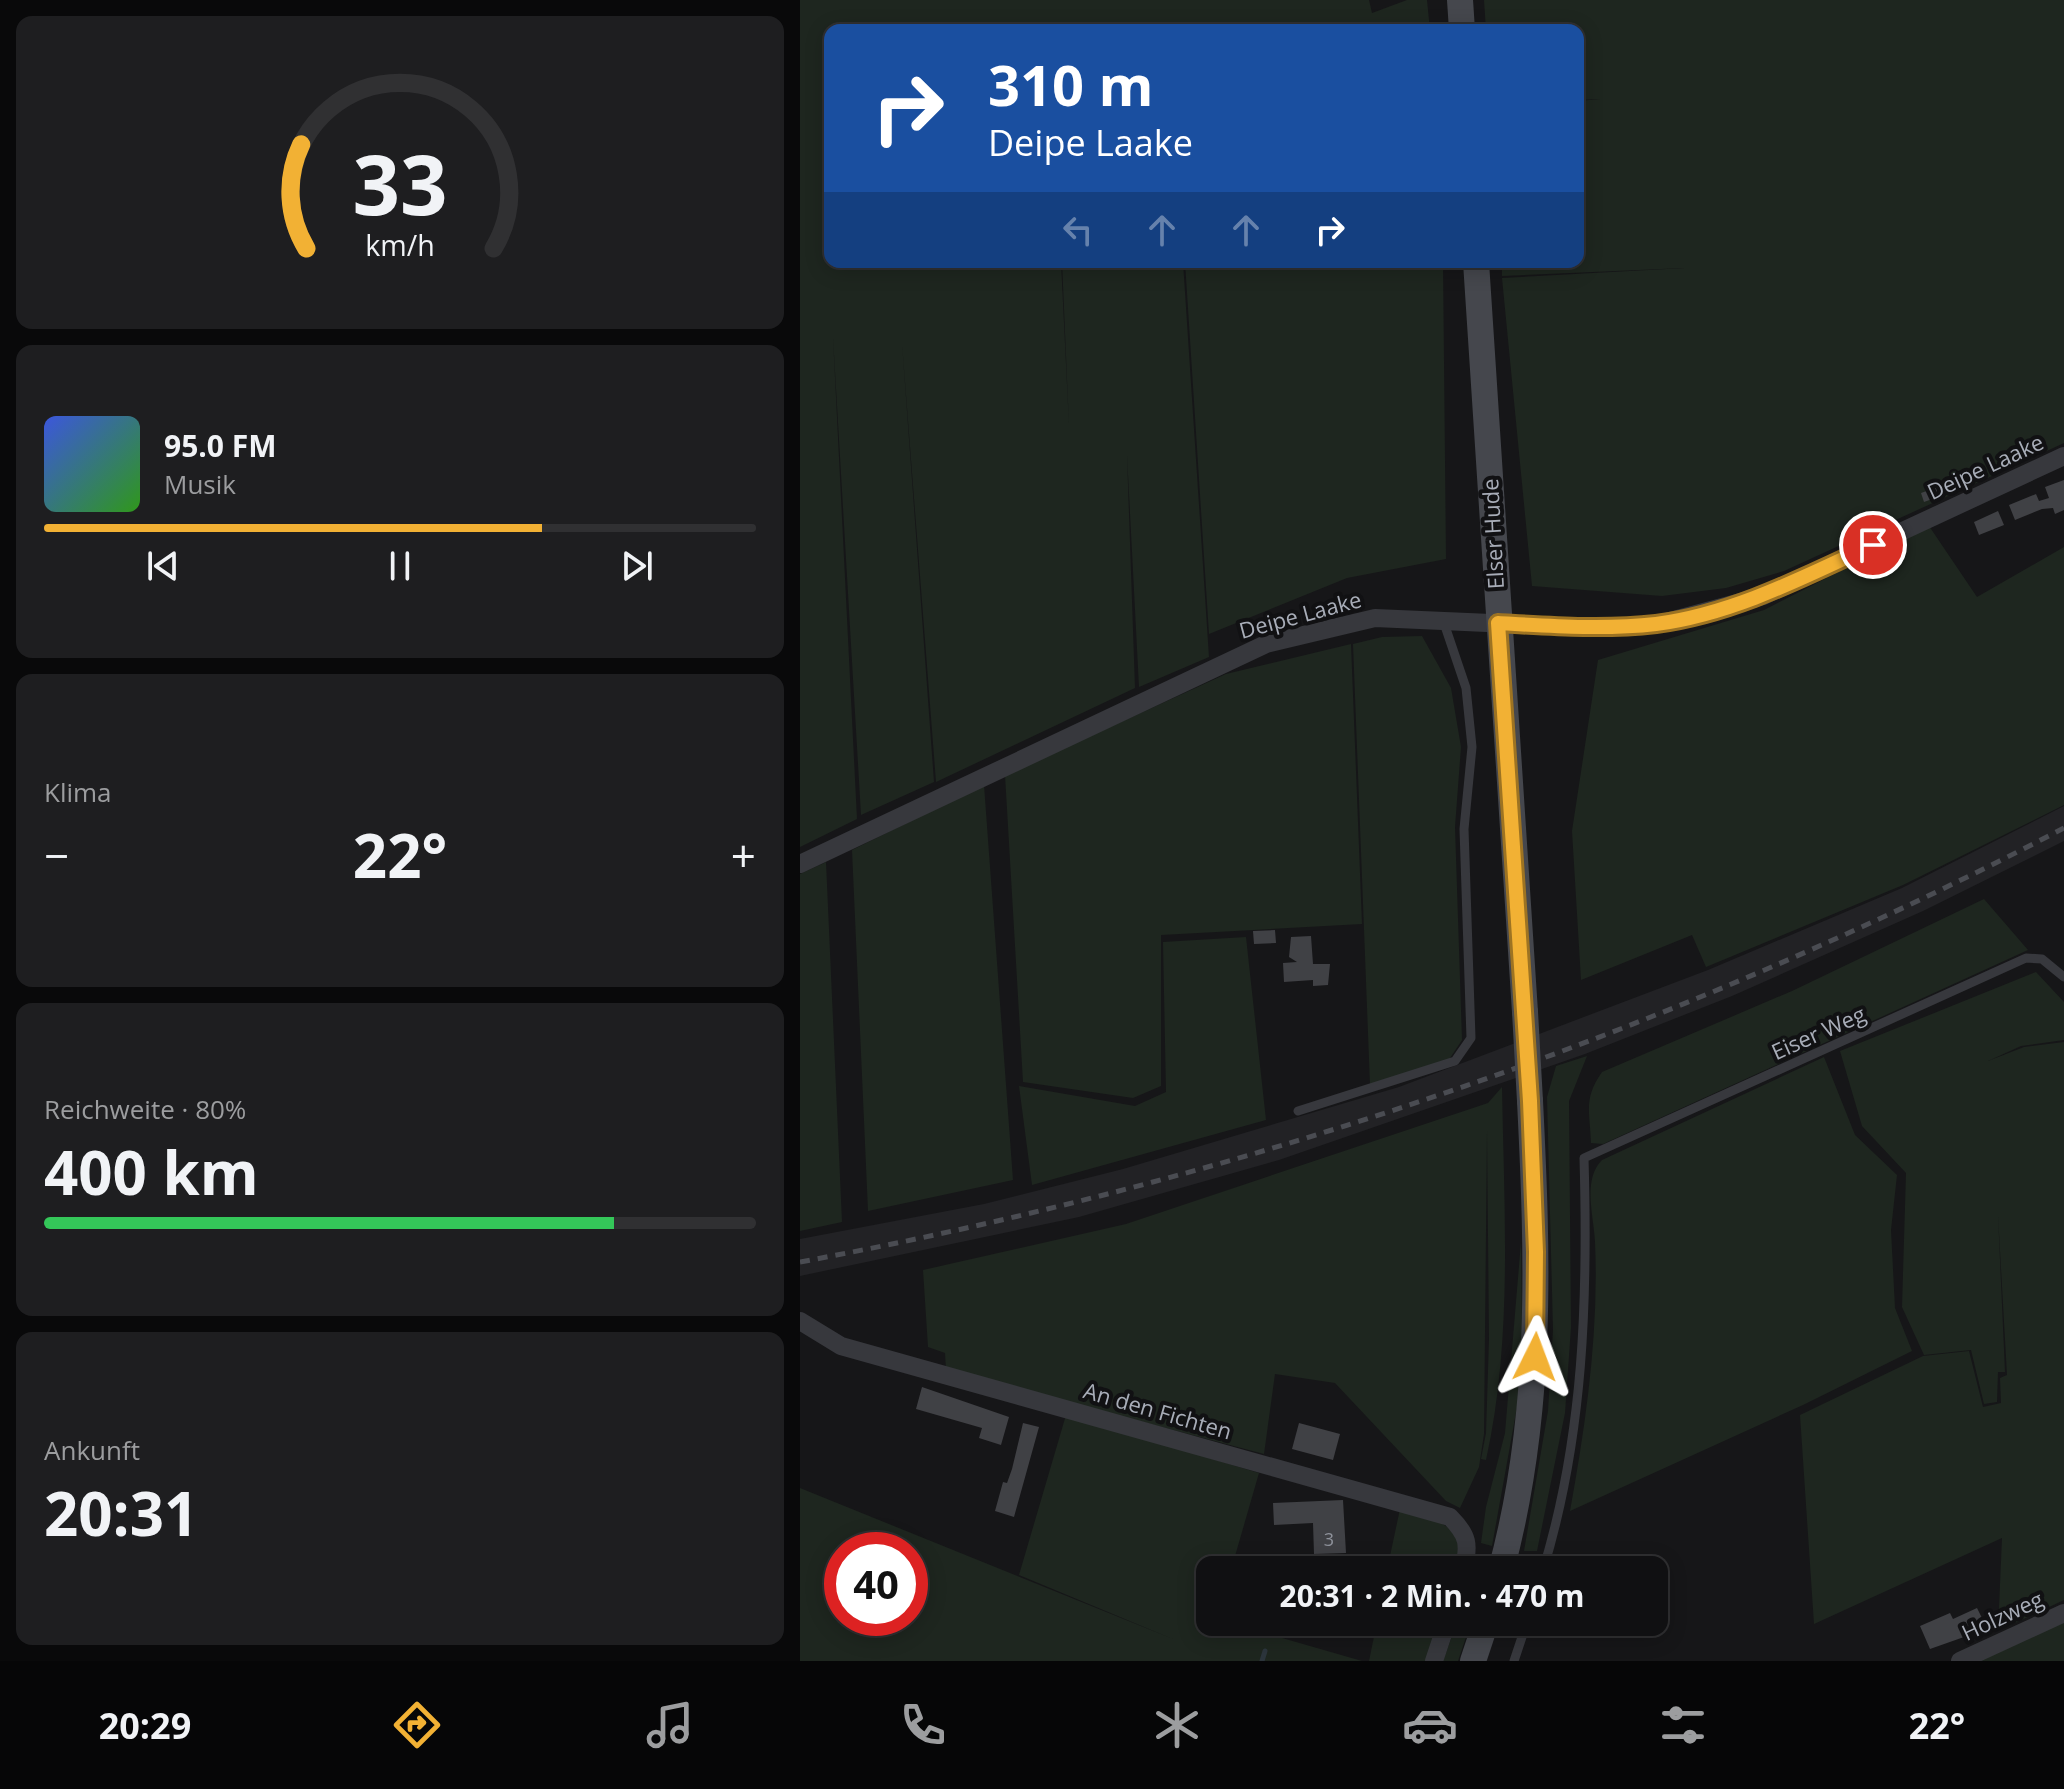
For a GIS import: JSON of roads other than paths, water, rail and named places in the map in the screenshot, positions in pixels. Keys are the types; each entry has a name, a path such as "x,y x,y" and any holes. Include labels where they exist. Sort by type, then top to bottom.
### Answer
{"street":[{"path":"1460,0 1462,24"},
{"name":"Elser Hude","path":"1476,268 1525,1012 1537,1332 1520,1488 1504,1556"},
{"name":"Deipe Laake","path":"800,864 1219,663 1266,644 1375,618 1603,628 1659,624 1763,596 2064,456"},
{"name":"An den Fichten","path":"800,1321 841,1346 1450,1517 1466,1532 1467,1556"},
{"name":"Holzweg","path":"1960,1661 2064,1613"},
{"path":"1434,1661 1442,1636"},
{"path":"1473,1661 1481,1636"}],"lane":[{"path":"1298,1111 1455,1061 1471,1038 1464,829 1472,747 1466,688 1444,623"},
{"name":"Eiser Weg","path":"1547,1556 1564,1495 1583,1335 1584,1158 2026,958 2042,959 2064,977"},
{"path":"1514,1661 1522,1636"}],"waterway":[{"path":"1262,1661 1265,1651"}],"railway":[{"path":"800,1262 964,1229 1127,1189 1288,1143 1448,1092 1606,1034 1761,971 1914,902 2064,828"}]}
